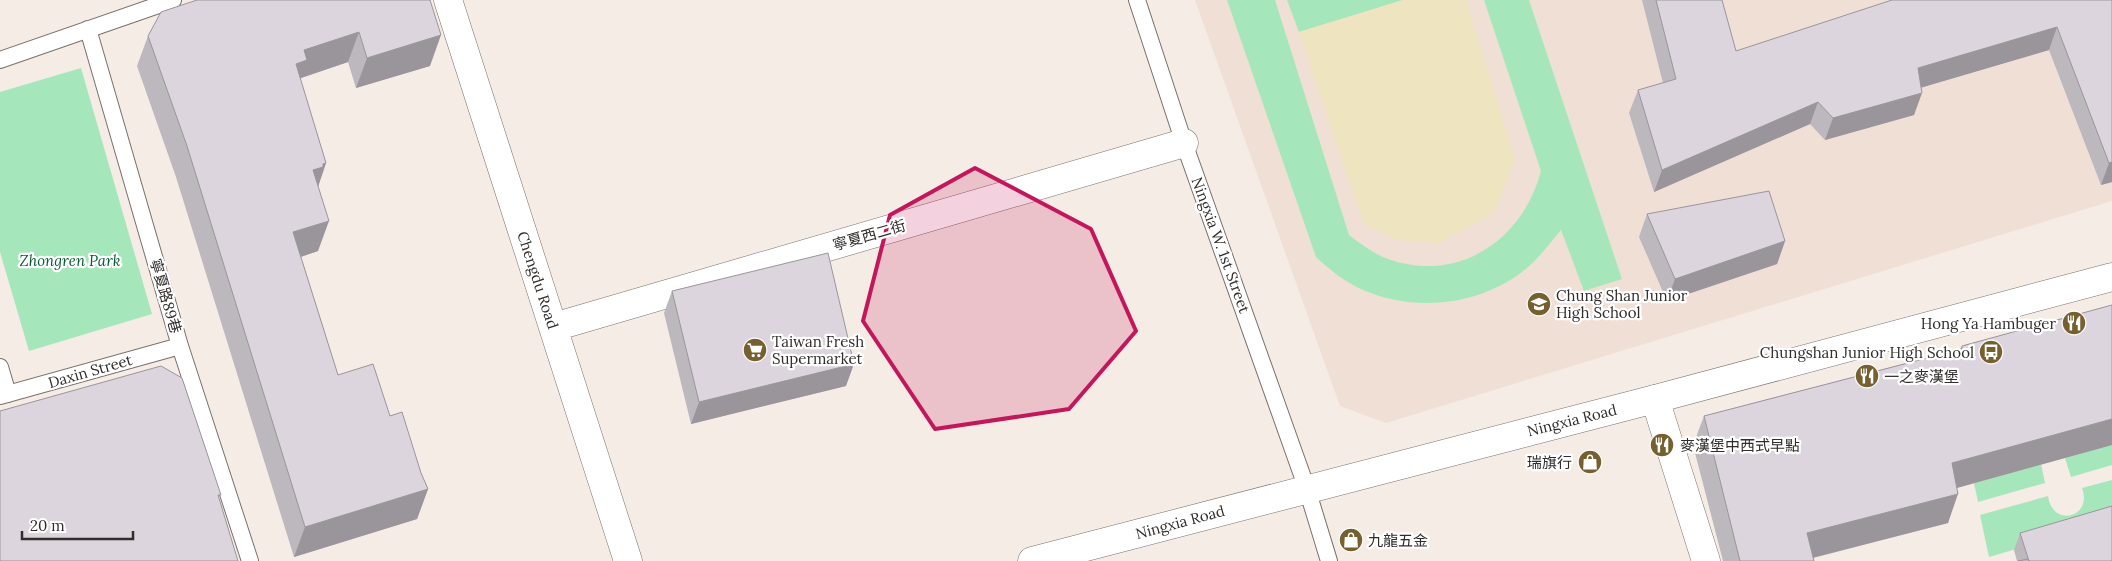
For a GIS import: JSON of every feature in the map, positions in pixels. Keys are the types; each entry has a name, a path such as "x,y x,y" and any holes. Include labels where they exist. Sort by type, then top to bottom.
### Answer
{"street":[{"name":"Chengdu Road","path":"448,0 628,561"},
{"name":"寧夏西二街","path":"554,327 1184,143"},
{"name":"Ningxia Road","path":"1032,561 1655,399 2112,277"},
{"path":"1655,399 1706,561"}],"lane":[{"path":"0,60 173,0"},
{"name":"Ningxia W. 1st Street","path":"1137,0 1184,143 1307,489 1329,561"},
{"name":"寧夏路89巷","path":"88,29 180,346 250,561"},
{"name":"Daxin Street","path":"4,395 180,346"},
{"path":"0,367 4,395"}],"highlighted area":[{"path":"975,168 1091,229 1136,331 1069,409 935,429 863,321 890,215"}],"shaded area":[{"name":"Chung Shan Junior High School","path":"1195,0 2112,0 2112,201 1386,423 1340,406"}],"green space":[{"path":"1227,0 1275,0 1349,235 1373,252 1388,259 1414,265 1439,266 1463,260 1484,250 1503,236 1519,217 1532,196 1541,171 1484,0 1529,0 1622,279 1584,291 1561,230 1538,257 1522,272 1485,292 1466,298 1424,303 1403,301 1363,290 1338,275 1316,257"},
{"path":"1287,0 1403,0 1299,32"},
{"name":"Zhongren Park","path":"81,68 152,314 29,351 0,252 0,92"},
{"path":"2112,444 2112,465 2071,477 2065,458"},
{"path":"2041,464 2045,483 1978,502 1974,483"},
{"path":"2112,480 2112,521 1989,557 1980,515 2048,496 2051,506 2057,512 2063,515 2071,515 2082,506 2084,498 2082,488"}],"sand":[{"path":"1403,0 1466,0 1515,159 1495,212 1440,243 1395,240 1363,223 1299,32"}],"building":[{"path":"197,0 430,0 441,35 367,58 359,32 304,50 307,60 296,64 326,163 323,164 323,167 313,170 329,221 293,232 338,375 373,364 390,416 402,412 421,473 428,489 305,527 187,146 148,36 161,12"},
{"path":"1656,0 1722,0 1736,51 1892,0 2112,0 2112,162 2109,163 2057,27 1918,68 1922,93 1833,118 1818,102 1662,170 1638,90 1676,79"},
{"path":"1769,191 1785,241 1675,279 1647,214"},
{"name":"Taiwan Fresh Supermarket","path":"828,253 854,364 699,402 672,291"},
{"path":"2112,305 2112,419 1952,463 1958,494 1807,533 1814,561 1740,561 1704,416 1962,349 1962,346"},
{"path":"161,366 182,378 221,495 218,495 238,561 0,561 0,411"},
{"path":"2112,506 2112,561 2029,561 2020,533"}],"place":[{"name":"Chung Shan Junior High School","path":"1539,304"},
{"name":"Hong Ya Hambuger","path":"2074,323"},
{"name":"Taiwan Fresh Supermarket","path":"755,350"},
{"name":"Chungshan Junior High School","path":"1991,352"},
{"name":"一之麥漢堡","path":"1867,376"},
{"name":"麥漢堡中西式早點","path":"1662,445"},
{"name":"瑞旗行","path":"1590,462"},
{"name":"九龍五金","path":"1351,540"}]}
